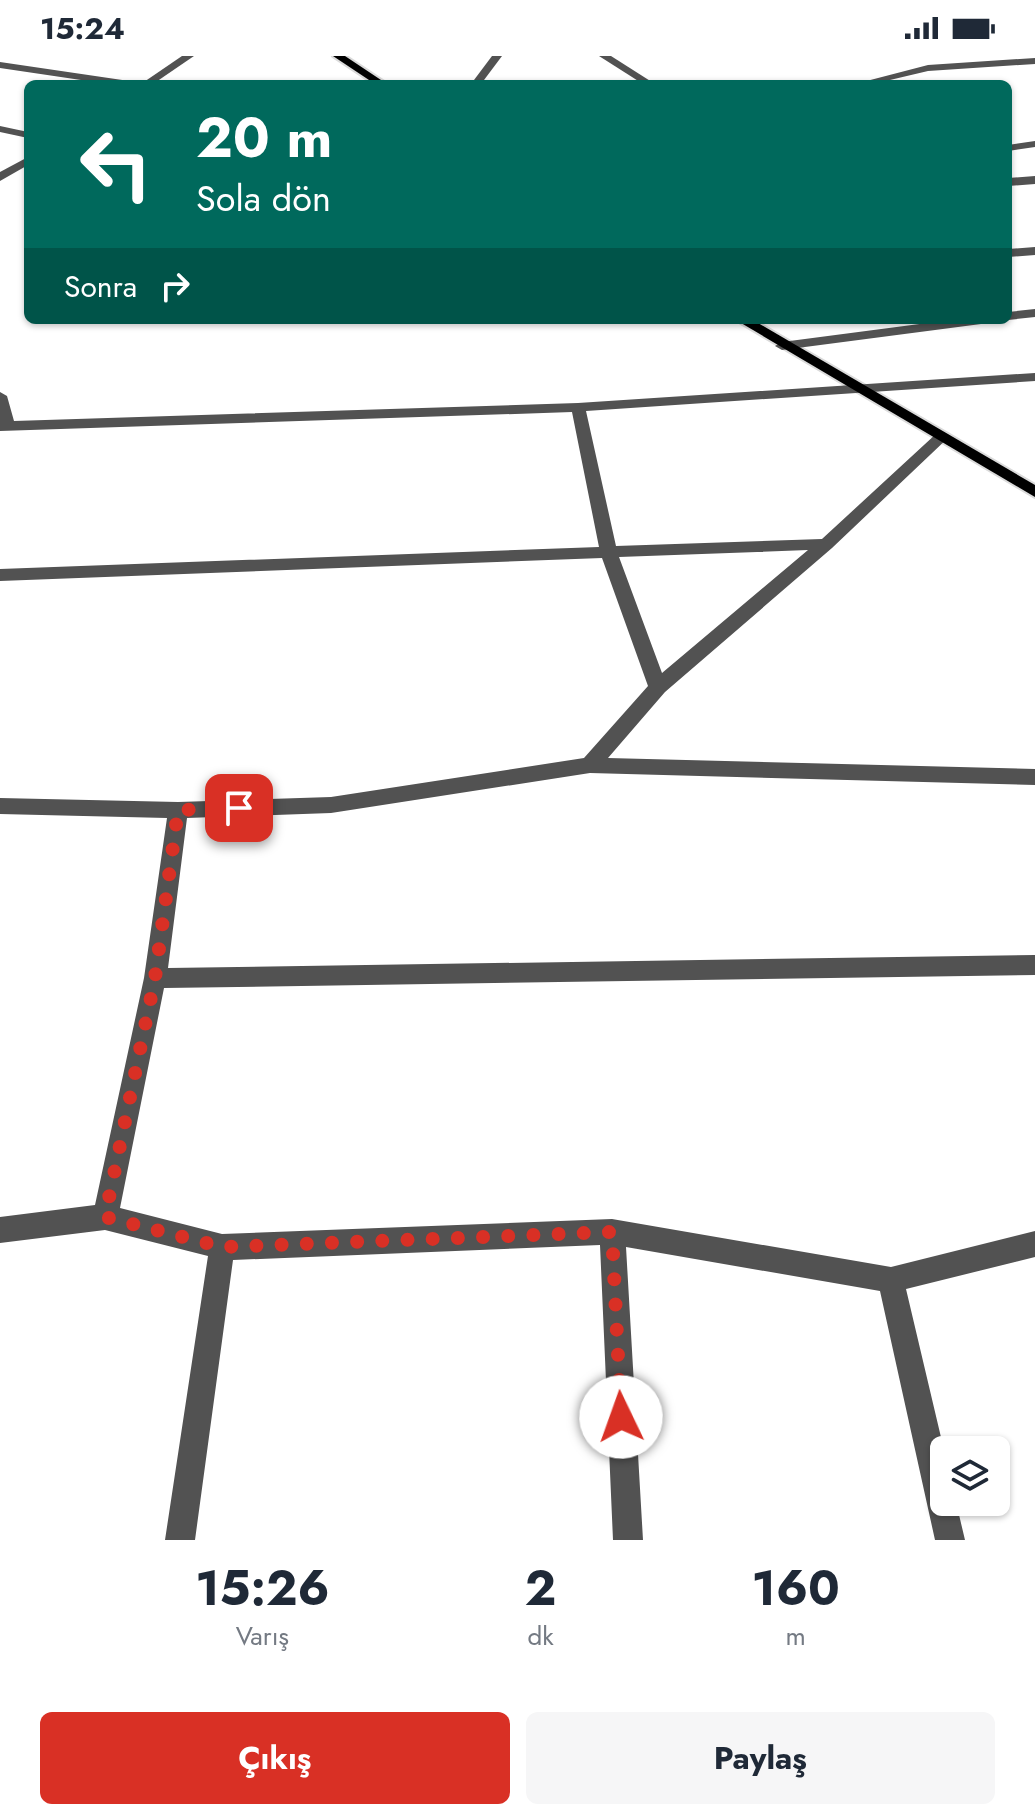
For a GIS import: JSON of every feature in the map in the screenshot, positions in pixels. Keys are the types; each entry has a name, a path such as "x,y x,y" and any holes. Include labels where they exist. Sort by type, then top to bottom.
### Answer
{"main road":[{"path":"338,56 376,80"},
{"path":"749,324 1035,492"}],"street":[{"path":"3,66 28,56"},
{"path":"152,80 189,56"},
{"path":"479,80 497,56"},
{"path":"604,56 643,80"},
{"path":"922,56 928,68"},
{"path":"877,80 928,68 1035,61"},
{"path":"3,66 101,80"},
{"path":"0,129 24,134"},
{"path":"1012,147 1035,144"},
{"path":"0,177 24,162"},
{"path":"1012,182 1035,180"},
{"path":"1012,253 1035,251"},
{"path":"1012,316 1035,313"},
{"path":"782,346 950,324"},
{"path":"0,396 4,426 578,407 1035,377"},
{"path":"578,407 609,553 658,687"},
{"path":"590,765 658,687 826,544 942,436"},
{"path":"0,575 826,544"},
{"path":"0,806 178,810 331,805 590,765 1035,777"},
{"path":"105,1217 155,978 178,810"},
{"path":"155,978 1035,965"},
{"path":"0,1230 105,1217 222,1247 612,1232 891,1280 1035,1244"},
{"path":"612,1232 628,1540"},
{"path":"180,1540 222,1247"},
{"path":"891,1280 950,1540"}],"route":[{"path":"239,808 178,810 155,978 105,1217 222,1247 612,1232 621,1417"}]}
